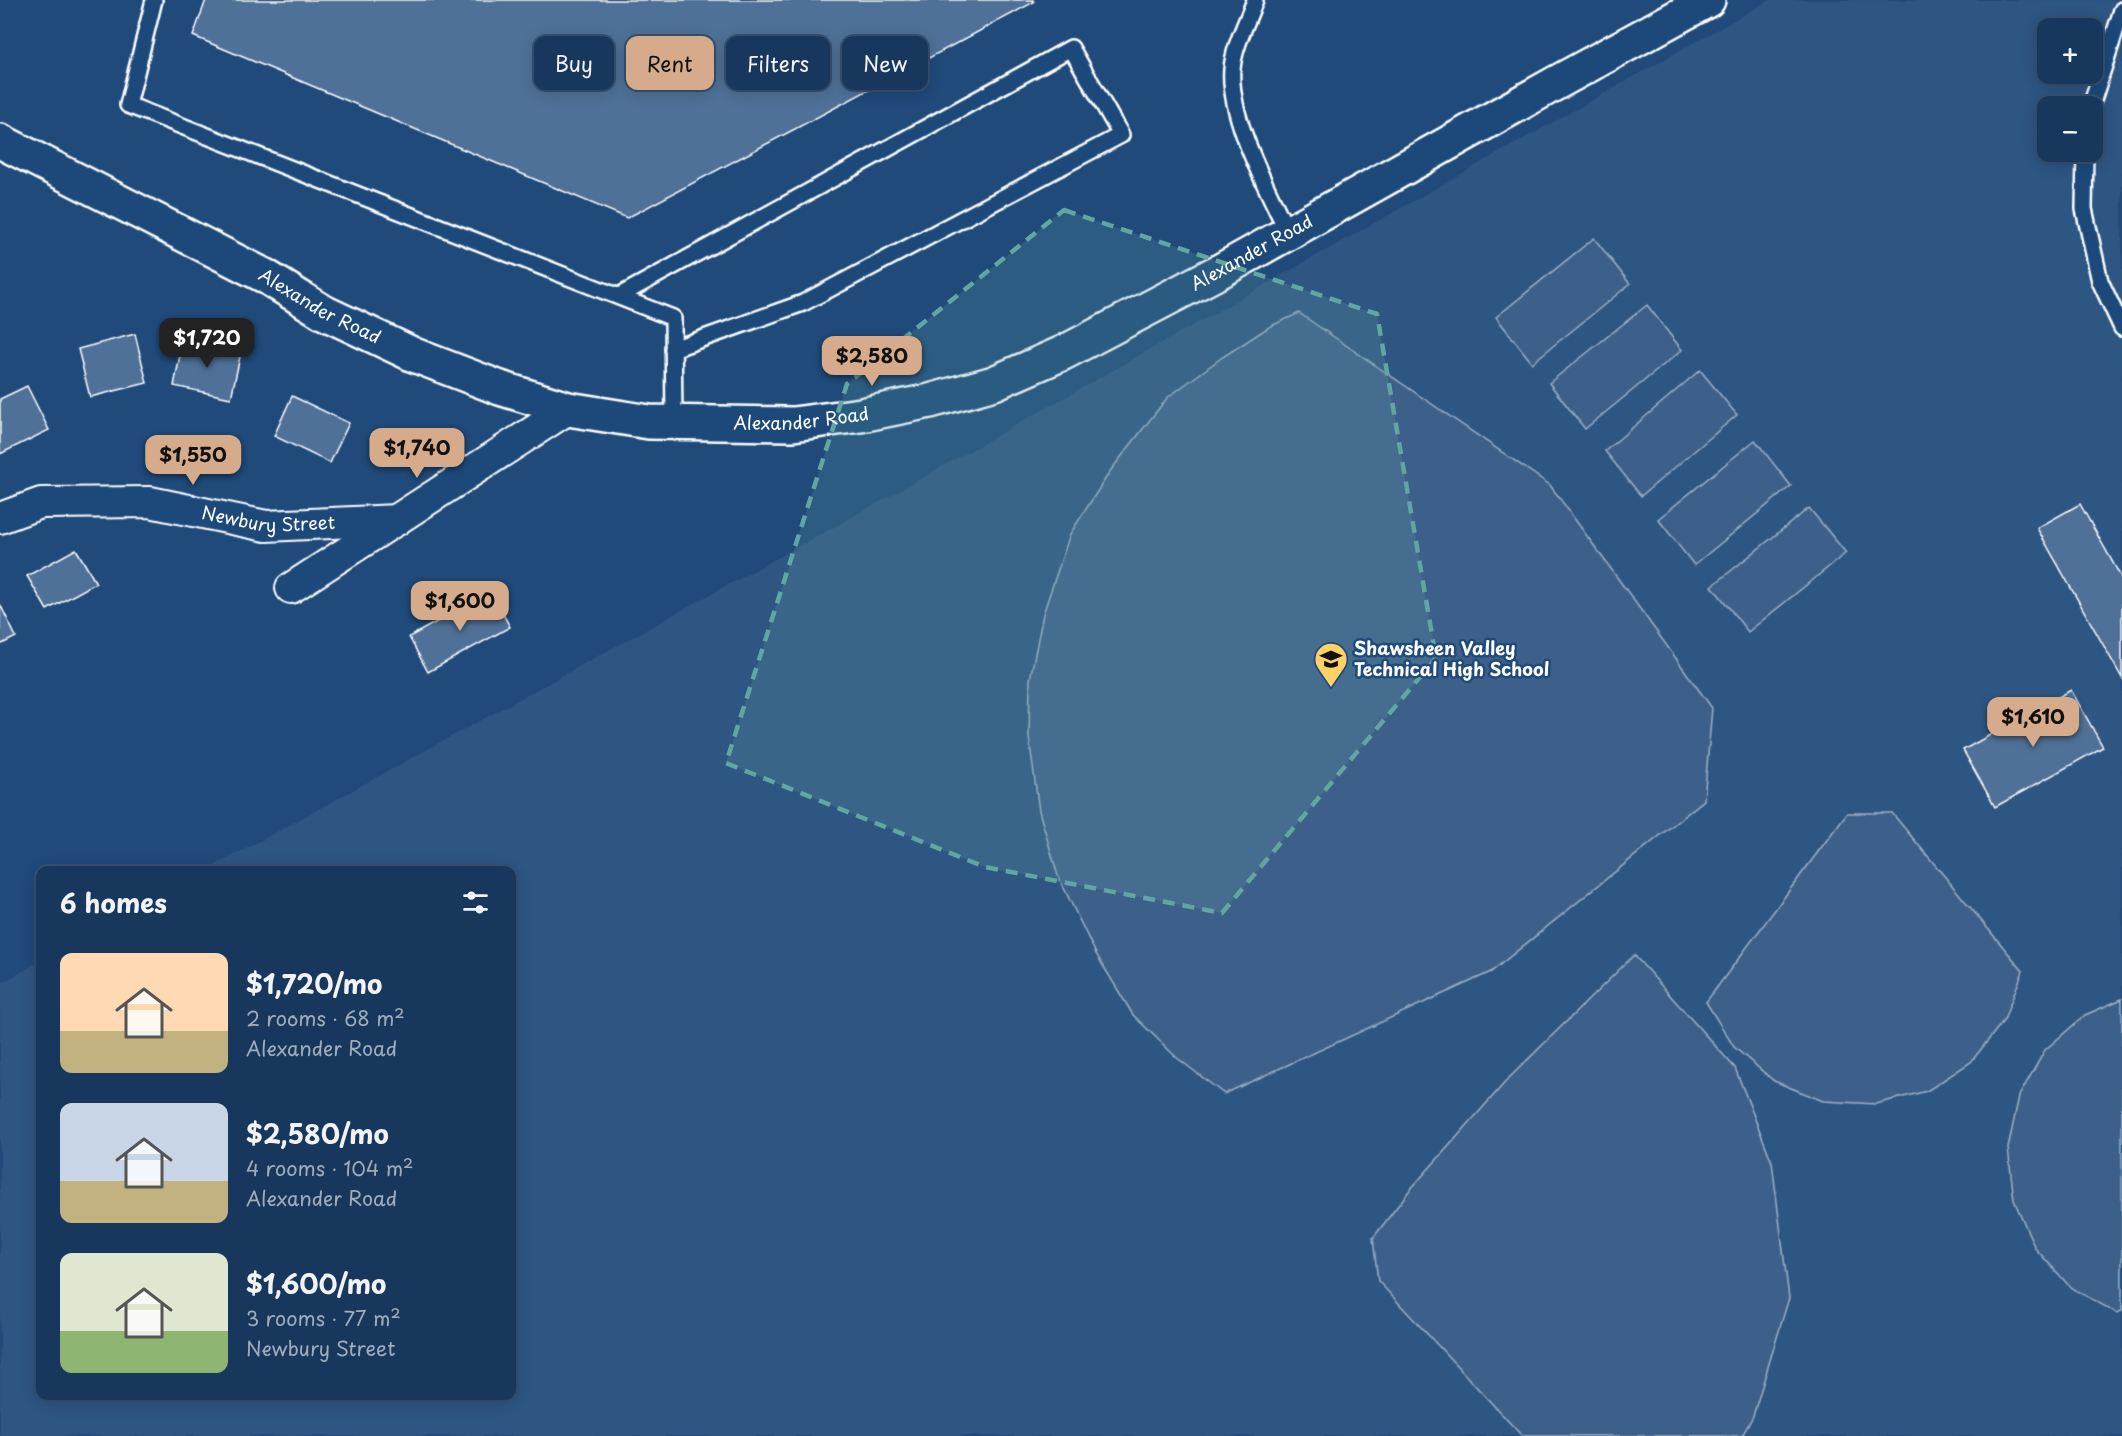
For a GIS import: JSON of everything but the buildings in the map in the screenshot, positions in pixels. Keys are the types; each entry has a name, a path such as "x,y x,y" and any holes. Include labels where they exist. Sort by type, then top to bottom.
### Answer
{"street":[{"name":"Alexander Road","path":"0,141 265,276 323,312 404,350 500,388 568,409 649,422 793,424 861,416 930,401 994,383 1063,353 1220,271 1708,0"},
{"name":"Newbury Street","path":"291,588 568,409"},
{"name":"Newbury Street","path":"0,518 41,503 150,502 266,526 397,520"}],"lane":[{"path":"154,0 128,105 673,318 674,423"},
{"path":"1255,0 1242,33 1232,70 1235,106 1252,157 1288,233"},
{"path":"2094,96 2122,10"},
{"path":"619,296 1071,48 1121,135 803,303 673,349"},
{"path":"2085,162 2084,208 2100,281 2122,328"}],"highlighted area":[{"path":"1064,210 1377,314 1436,658 1222,913 985,867 726,763 847,384"}],"shaded area":[{"name":"Shawsheen Valley Technical High School","path":"1770,0 2122,0 2122,1436 0,1436 0,984 36,963 36,1400 516,1400 516,866 214,866 872,506"},
{"path":"1594,238 1630,284 1532,363 1496,317"},
{"path":"1647,305 1682,350 1585,429 1549,383"},
{"path":"1299,313 1550,485 1712,708 1704,800 1491,972 1224,1094 1176,1057 1133,1015 1096,954 1058,876 1039,811 1029,737 1030,679 1043,614 1070,534 1111,470 1167,398 1221,358 1269,327"},
{"path":"1700,370 1737,415 1641,496 1605,451"},
{"path":"1755,440 1791,486 1694,565 1658,519"},
{"path":"1809,508 1846,553 1748,632 1712,586"},
{"path":"1847,813 1892,813 2023,971 2004,1020 1971,1062 1927,1091 1876,1104 1823,1101 1774,1081 1734,1047 1706,1002"},
{"path":"1634,955 1735,1068 1772,1162 1789,1298 1753,1416 1742,1436 1522,1436 1378,1281 1373,1238 1409,1191 1509,1078"},
{"path":"2122,999 2122,1311 2117,1313 2071,1288 2035,1248 2014,1200 2008,1148 2019,1096 2045,1050 2085,1015"}],"place":[{"name":"Shawsheen Valley Technical High School","path":"1331,688"}]}
